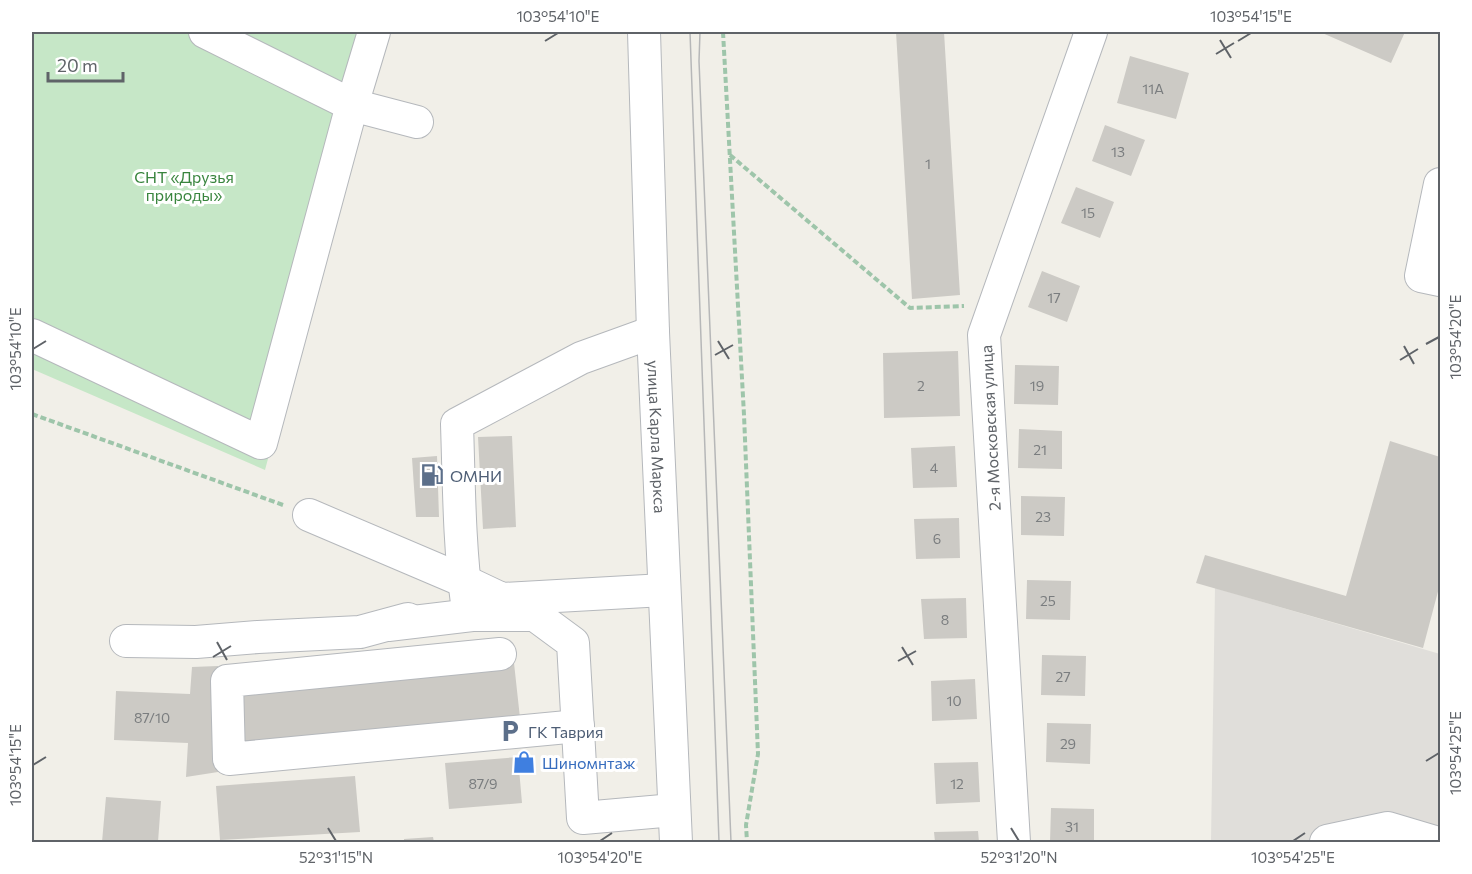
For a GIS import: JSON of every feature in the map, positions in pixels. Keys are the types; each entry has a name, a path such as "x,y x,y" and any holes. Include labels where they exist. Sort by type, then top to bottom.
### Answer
{"street":[{"path":"204,32 352,105 417,122"},
{"path":"32,335 261,443 352,105 374,32"},
{"name":"улица Карла Маркса","path":"645,32 653,332 676,843"},
{"name":"2-я Московская улица","path":"1014,843 984,335 1091,32"},
{"path":"1431,278 1440,184"},
{"path":"466,592 460,522 457,424 581,358 653,332"},
{"path":"309,515 466,592 502,600 664,590"},
{"path":"388,625 466,592"},
{"path":"126,641 196,642 360,632 388,625 472,615 535,615 573,642 583,818 674,810"},
{"path":"500,654 227,681 229,759 578,726"},
{"path":"1326,843 1388,828 1435,843"}],"path":[{"path":"723,32 744,415 758,754 746,825 747,843"},
{"path":"730,154 910,308 972,306"},
{"path":"32,414 309,515"}],"shaded area":[{"path":"1215,588 1440,654 1440,842 1211,842"}],"green space":[{"name":"СНТ «Друзья природы»","path":"32,32 382,32 265,470 32,369"}],"building":[{"path":"896,32 944,32 960,295 912,299"},
{"path":"1320,32 1405,32 1391,63"},
{"path":"1130,56 1189,73 1176,119 1117,103"},
{"path":"1105,125 1145,140 1131,176 1092,161"},
{"path":"1076,187 1114,202 1100,238 1061,223"},
{"path":"1042,271 1080,286 1067,322 1028,307"},
{"path":"958,351 960,416 884,418 883,353"},
{"path":"1015,365 1059,366 1058,405 1014,404"},
{"path":"1019,429 1062,431 1062,469 1018,468"},
{"path":"512,436 516,527 483,529 478,437"},
{"path":"1390,441 1440,457 1440,584 1423,648 1196,583 1205,555 1346,596"},
{"path":"955,446 957,487 913,488 911,448"},
{"path":"437,456 439,517 416,517 412,458"},
{"path":"1021,496 1065,497 1064,536 1021,535"},
{"path":"959,518 960,558 916,559 914,519"},
{"path":"1027,580 1071,581 1070,620 1026,619"},
{"path":"966,598 967,638 924,639 921,599"},
{"path":"1042,655 1086,656 1085,696 1041,695"},
{"path":"514,663 520,718 242,746 237,693"},
{"path":"218,666 218,772 186,777 188,743 114,740 116,691 190,694 192,667"},
{"path":"975,679 977,719 932,721 931,681"},
{"path":"1047,723 1091,724 1090,764 1046,762"},
{"path":"518,757 522,803 449,809 445,763"},
{"path":"978,762 980,802 936,804 934,763"},
{"path":"355,776 360,832 220,840 216,786"},
{"path":"106,797 161,801 158,842 102,842"},
{"path":"1051,808 1094,809 1094,842 1050,842"},
{"path":"978,831 979,842 935,842 934,832"},
{"path":"433,837 434,842 404,842 404,839"}],"tram line":[{"path":"690,32 719,842"},
{"path":"700,32 699,61 731,842"}],"place":[{"name":"ОМНИ","path":"432,475"},
{"name":"ГК Таврия","path":"510,731"},
{"name":"Шиномнтаж","path":"524,762"}]}
